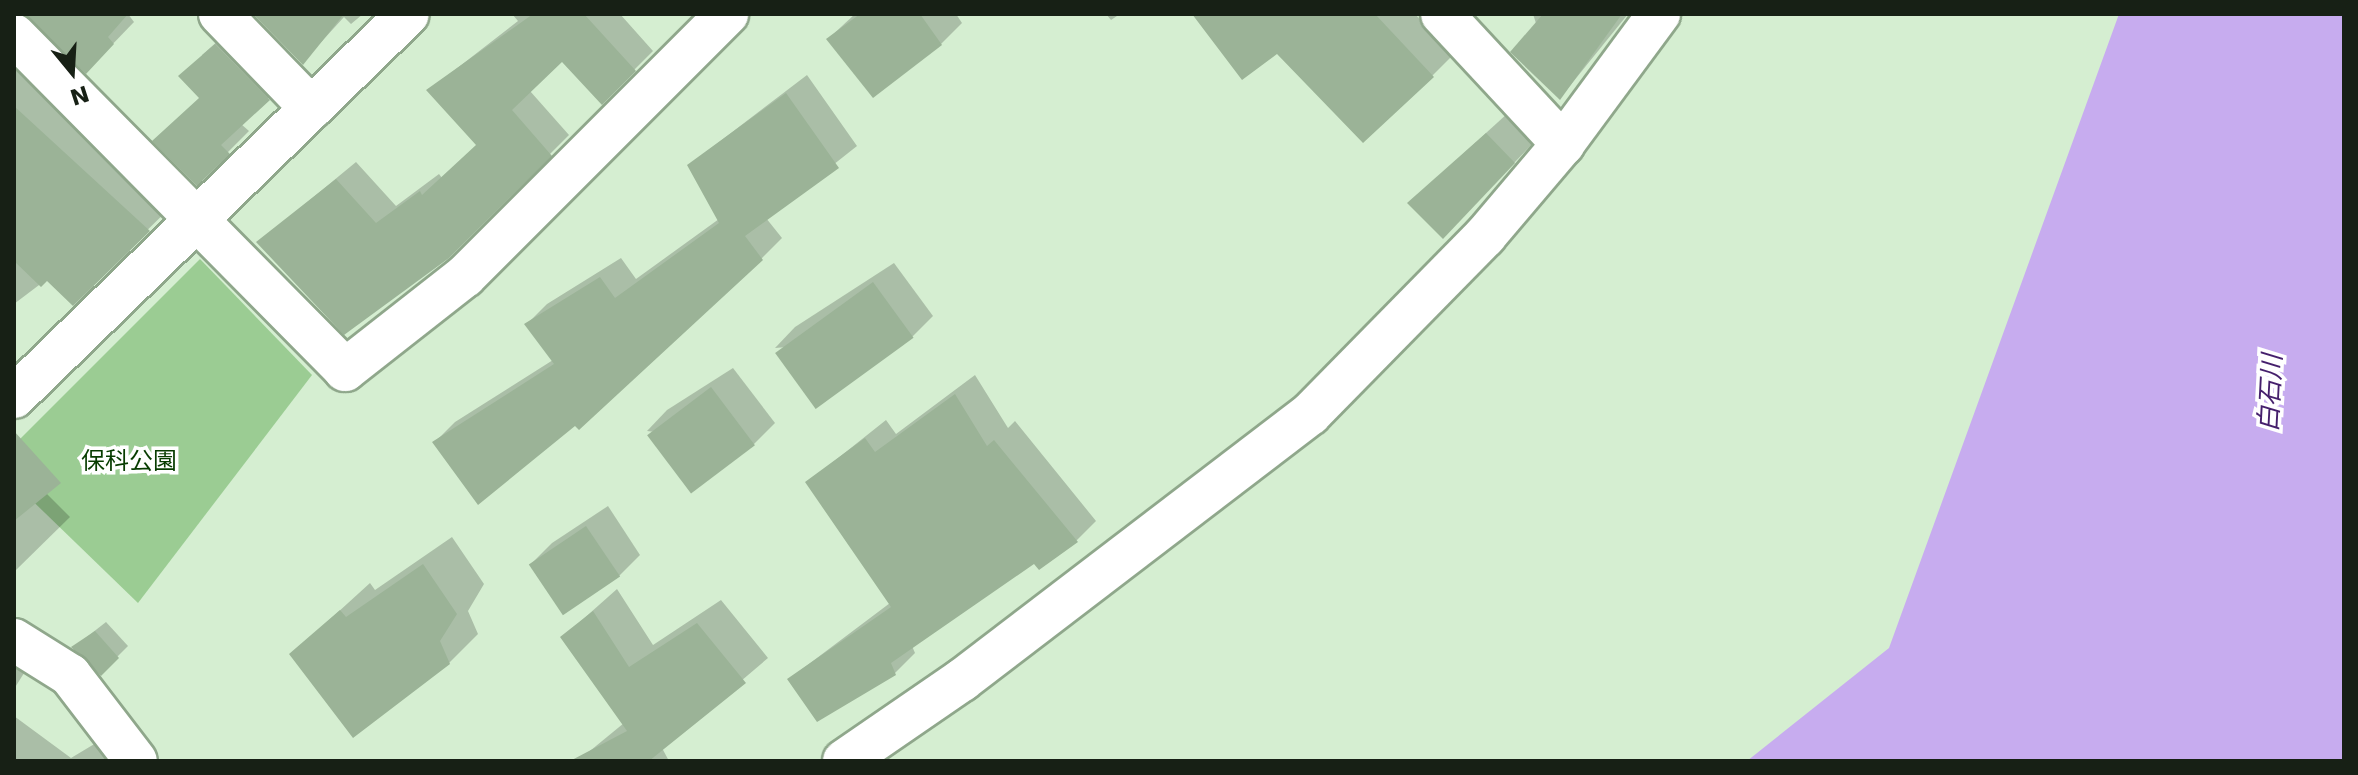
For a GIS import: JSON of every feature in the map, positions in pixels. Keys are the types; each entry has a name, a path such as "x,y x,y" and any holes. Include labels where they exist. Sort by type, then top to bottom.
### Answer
{"street":[{"path":"220,14 311,108"},
{"path":"14,397 408,14"},
{"path":"1442,14 1563,144"},
{"path":"844,761 962,680 1310,414 1485,236 1563,144 1659,14"},
{"path":"14,35 345,370 465,276 717,17"},
{"path":"14,640 70,675 136,761"}],"green space":[{"name":"保科公園","path":"200,259 312,375 138,603 14,483 14,445"}],"water":[{"name":"白石川","path":"2119,14 2344,14 2344,761 1747,761 1889,648"}],"building":[{"path":"24,14 128,14 108,37 114,44 86,74"},
{"path":"253,14 344,14 303,65"},
{"path":"533,14 584,14 636,71 602,105 562,62 512,110 552,156 449,258 344,335 256,242 336,179 376,223 420,191 422,195 476,145 426,90"},
{"path":"860,14 920,14 942,45 873,98 826,39"},
{"path":"1192,14 1375,14 1434,77 1363,143 1277,54 1242,80"},
{"path":"1543,14 1622,14 1560,100 1510,52"},
{"path":"215,44 270,100 221,145 230,154 197,186 152,141 199,98 178,76"},
{"path":"786,93 839,168 745,236 763,260 579,430 575,426 478,505 432,442 554,364 524,324 600,277 615,298 719,223 687,165"},
{"path":"14,106 150,231 73,306 47,281 41,287 14,261"},
{"path":"1486,133 1515,163 1443,239 1407,203"},
{"path":"873,282 914,338 816,409 775,353"},
{"path":"711,387 755,445 691,493 647,435"},
{"path":"955,394 987,446 994,440 1078,542 1039,570 1034,564 891,663 896,675 817,722 787,679 891,607 805,482 865,438 875,452"},
{"path":"14,431 61,483 14,521"},
{"path":"586,526 620,577 563,615 529,565"},
{"path":"423,564 457,614 440,641 450,664 353,738 289,654 340,610 346,617"},
{"path":"593,611 629,667 697,623 746,683 649,761 570,761 627,731 560,637"},
{"path":"95,631 119,658 101,676 71,647"}]}
